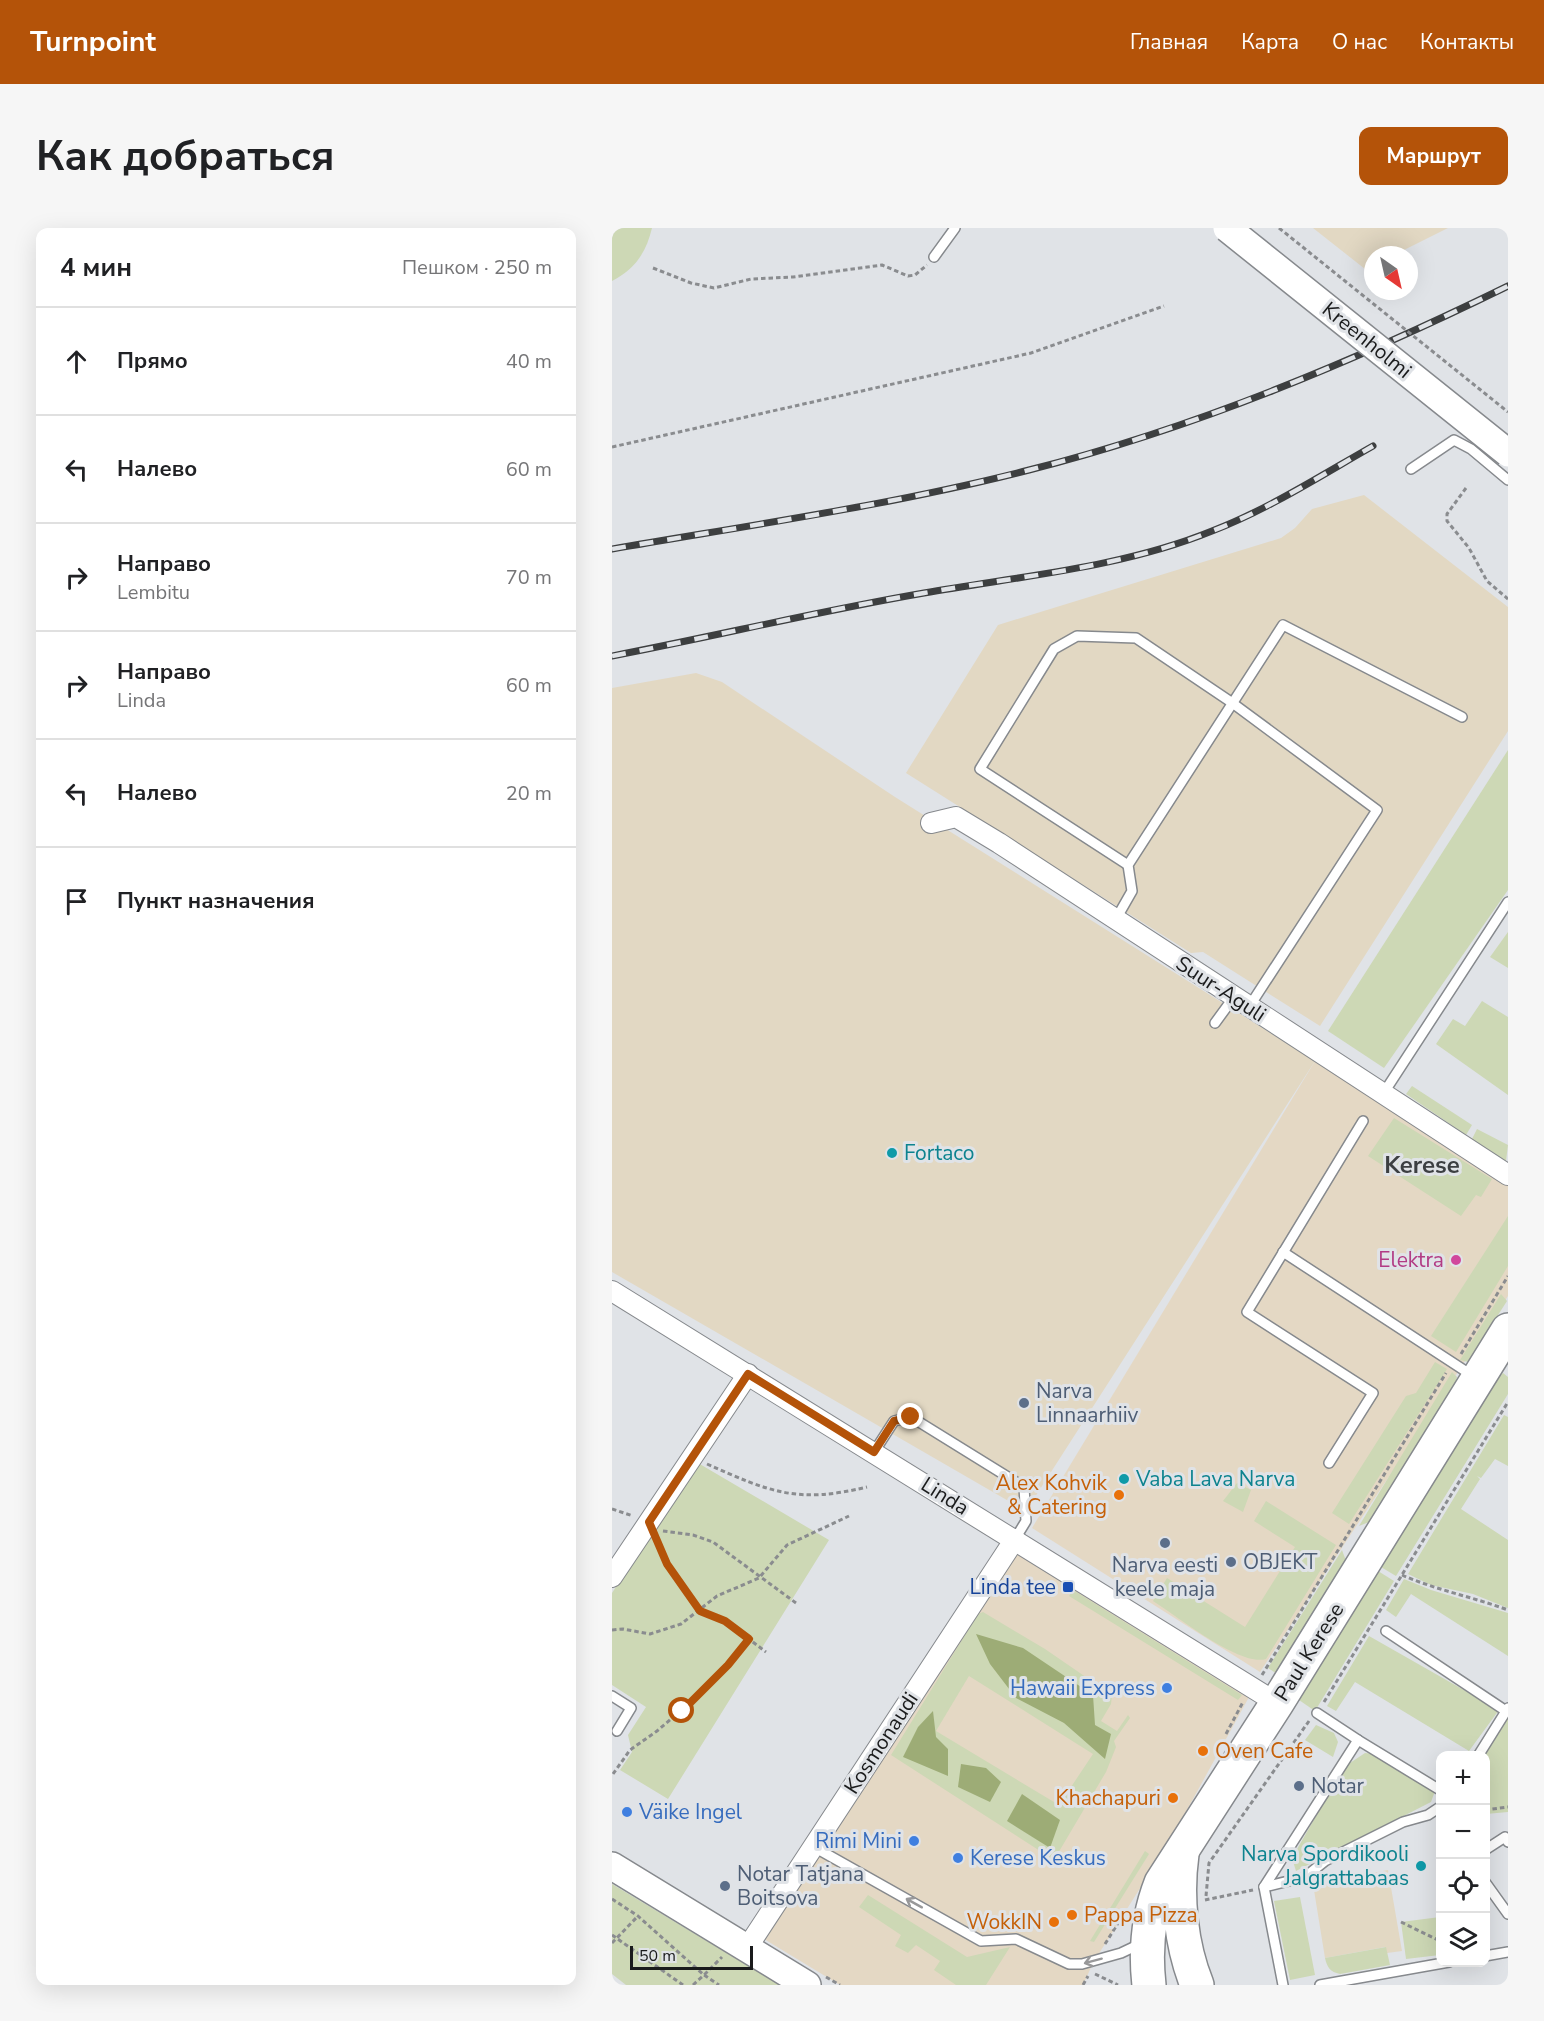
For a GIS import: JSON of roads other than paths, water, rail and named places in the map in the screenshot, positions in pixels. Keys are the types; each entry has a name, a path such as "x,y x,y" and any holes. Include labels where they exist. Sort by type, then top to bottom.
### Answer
{"highway":[{"name":"Paul Kerese","path":"1149,1985 1146,1959 1147,1940 1154,1901 1171,1867 1277,1703 1478,1379 1505,1342"},
{"path":"1182,1852 1179,1897 1190,1969 1197,1985"},
{"path":"1127,1985 1128,1970 1147,1940"}],"main road":[{"name":"Kreenholmi","path":"1227,228 1508,453"},
{"name":"Kreenholmi","path":"1254,228 1508,432"},
{"path":"612,1866 807,1985"}],"street":[{"name":"Suur-Aguli","path":"931,823 957,817 1508,1175"},
{"name":"Linda","path":"612,1291 1277,1703"},
{"path":"612,1577 651,1526 691,1459 748,1374"},
{"name":"Kosmonaudi","path":"740,1944 814,1847 1015,1539"}],"lane":[{"path":"934,257 955,228"},
{"path":"1411,469 1454,440 1471,449 1508,480"},
{"path":"1115,920 1132,891 1128,864 1283,624 1462,717"},
{"path":"1128,864 980,769 1054,650 1077,636 1136,638 1231,702 1377,810 1241,1002 1215,1023"},
{"path":"1383,1094 1508,902"},
{"path":"1329,1463 1373,1393 1247,1312 1363,1121"},
{"path":"1283,1252 1478,1379"},
{"path":"874,1452 894,1421 911,1417 1024,1487 1026,1521 1015,1539"},
{"path":"1386,1631 1507,1709 1481,1751"},
{"path":"612,1696 631,1708 617,1731"},
{"path":"1317,1713 1436,1788"},
{"path":"1283,1985 1264,1887 1358,1740"},
{"path":"1264,1887 1305,1877 1325,1861 1403,1822 1428,1815 1436,1810"},
{"path":"1490,1847 1504,1837 1508,1842"},
{"path":"814,1847 981,1941 1016,1940 1069,1964 1082,1964 1130,1951 1147,1940"},
{"path":"1490,1889 1508,1914"},
{"path":"1490,1955 1508,1952"},
{"path":"1320,1985 1436,1964"}],"railway":[{"path":"612,549 926,494 1091,453 1213,413 1333,366 1508,286"},
{"path":"612,656 885,600 1070,570 1142,554 1177,544 1254,513 1373,446"}],"place":[{"name":"Fortaco","path":"892,1153"},
{"name":"Elektra","path":"1456,1260"},
{"name":"Narva Linnaarhiiv","path":"1024,1403"},
{"name":"Vaba Lava Narva","path":"1124,1479"},
{"name":"Alex Kohvik & Catering","path":"1119,1495"},
{"name":"Narva eesti keele maja","path":"1165,1543"},
{"name":"OBJEKT","path":"1231,1562"},
{"name":"Linda tee","path":"1068,1587"},
{"name":"Hawaii Express","path":"1167,1688"},
{"name":"Oven Cafe","path":"1203,1751"},
{"name":"Notar","path":"1299,1786"},
{"name":"Khachapuri","path":"1173,1798"},
{"name":"Väike Ingel","path":"627,1812"},
{"name":"Rimi Mini","path":"914,1841"},
{"name":"Kerese Keskus","path":"958,1858"},
{"name":"Narva Spordikooli Jalgrattabaas","path":"1421,1866"},
{"name":"Notar Tatjana Boitsova","path":"725,1886"},
{"name":"Pappa Pizza","path":"1072,1915"},
{"name":"WokkIN","path":"1054,1922"}],"district":[{"name":"Kerese","path":"1422,1165"}]}
